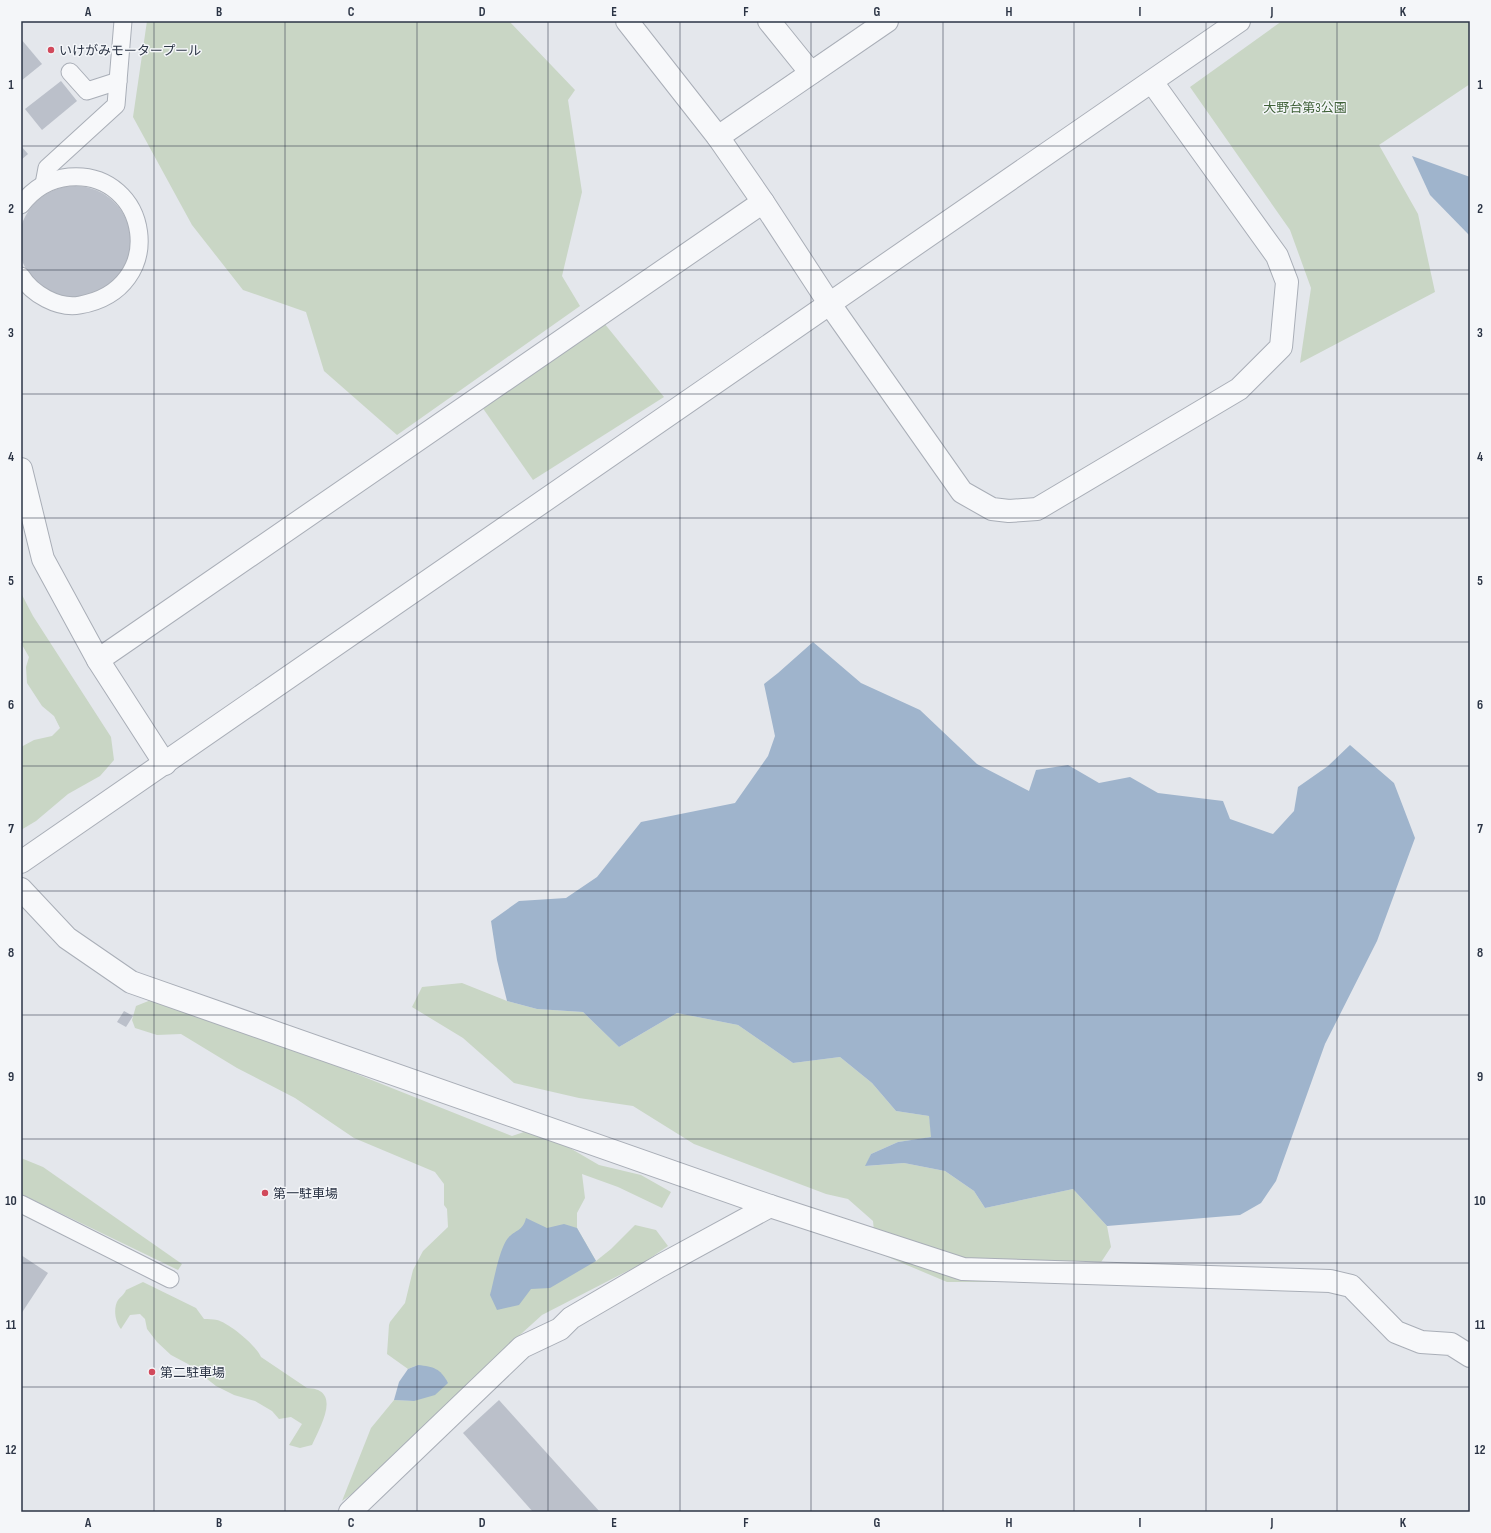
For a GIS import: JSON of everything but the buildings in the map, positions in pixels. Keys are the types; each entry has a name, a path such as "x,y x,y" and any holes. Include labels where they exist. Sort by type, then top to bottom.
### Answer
{"street":[{"path":"627,21 718,137 763,202 829,303 962,492 992,509 1009,511 1037,509 1239,388 1281,347 1287,282 1277,256 1152,82"},
{"path":"769,21 811,73"},
{"path":"718,137 887,21"},
{"path":"21,862 165,764 829,303 1152,82 1225,25"},
{"path":"98,660 763,202"},
{"path":"21,469 43,559 98,660 165,764"},
{"path":"21,889 67,938 131,982 770,1206 963,1269 1330,1280 1351,1286 1396,1332 1421,1342 1451,1344 1470,1356"},
{"path":"350,1512 522,1347 560,1329 571,1318 660,1266 770,1206"}],"lane":[{"path":"44,184 47,168 116,105 123,21"},
{"path":"70,72 87,90 118,81"},
{"path":"21,206 29,195 44,184 60,178 78,176 95,179 112,188 125,200 134,215 139,232 139,250 134,267 124,282 112,294 94,303 76,306 57,303 40,295 25,282 21,276"},
{"path":"21,1204 170,1279"}],"green space":[{"path":"147,21 509,21 575,90 568,100 582,192 562,276 580,306 397,435 324,371 306,312 243,290 192,225 133,117"},
{"name":"大野台第3公園","path":"1282,21 1470,21 1470,84 1379,145 1418,214 1435,292 1300,363 1311,288 1290,230 1190,87"},
{"path":"604,323 664,397 533,480 482,407"},
{"path":"21,593 33,616 111,737 114,760 100,776 68,794 36,821 21,830 21,747 34,740 52,736 60,728 54,716 42,706 27,683 26,667 29,657 21,643"},
{"path":"462,983 507,1001 537,1009 583,1012 619,1047 677,1013 738,1025 793,1063 840,1057 872,1083 896,1111 929,1116 932,1137 898,1142 871,1154 866,1166 904,1163 945,1171 974,1191 985,1208 1073,1189 1107,1226 1111,1247 1094,1273 1023,1282 947,1282 876,1252 873,1221 848,1199 826,1194 694,1144 633,1106 579,1098 514,1083 463,1038 412,1007 422,987"},
{"path":"156,998 244,1029 512,1136 524,1132 563,1144 599,1165 641,1175 671,1192 662,1208 618,1187 582,1174 585,1198 577,1213 577,1228 596,1261 611,1249 635,1225 656,1230 668,1246 643,1263 542,1315 501,1352 451,1404 421,1428 396,1453 376,1477 342,1501 371,1428 394,1400 414,1401 418,1365 408,1369 387,1354 389,1325 405,1303 413,1270 423,1251 448,1227 447,1209 444,1205 444,1184 435,1172 354,1138 295,1098 237,1068 181,1034 157,1035 135,1028 132,1020 136,1006"},
{"path":"21,1158 43,1167 182,1264 178,1270 21,1194"},
{"path":"143,1282 196,1308 204,1319 217,1320 228,1325 248,1341 261,1357 307,1388 318,1390 324,1395 327,1402 326,1410 320,1429 312,1445 300,1448 289,1445 302,1424 291,1417 279,1419 272,1411 255,1401 234,1395 216,1386 188,1364 171,1355 157,1342 147,1329 145,1319 140,1314 130,1315 121,1329 117,1323 115,1315 116,1303 126,1290"}],"water":[{"path":"1412,156 1470,177 1470,236 1430,195"},
{"path":"813,642 861,683 920,710 977,764 1029,791 1036,770 1068,765 1099,783 1130,777 1158,793 1223,801 1230,819 1273,834 1294,811 1298,787 1328,766 1350,745 1394,783 1415,838 1377,941 1325,1044 1276,1181 1261,1203 1240,1215 1107,1226 1073,1189 985,1208 974,1191 945,1171 904,1163 865,1166 871,1154 898,1142 931,1137 929,1116 896,1111 872,1083 840,1057 793,1063 738,1025 677,1013 619,1047 583,1012 537,1009 507,1001 497,960 491,921 519,901 566,898 597,877 641,822 735,803 768,756 775,736 764,684"},
{"path":"526,1218 547,1228 564,1224 577,1228 596,1261 550,1288 531,1289 519,1305 497,1310 490,1295 499,1257 508,1238 521,1228"},
{"path":"418,1365 436,1369 442,1374 448,1383 435,1395 414,1401 394,1400 399,1382 408,1369"}],"place":[{"name":"いけがみモータープール","path":"51,50"},
{"name":"第一駐車場","path":"265,1193"},
{"name":"第二駐車場","path":"152,1372"}]}
